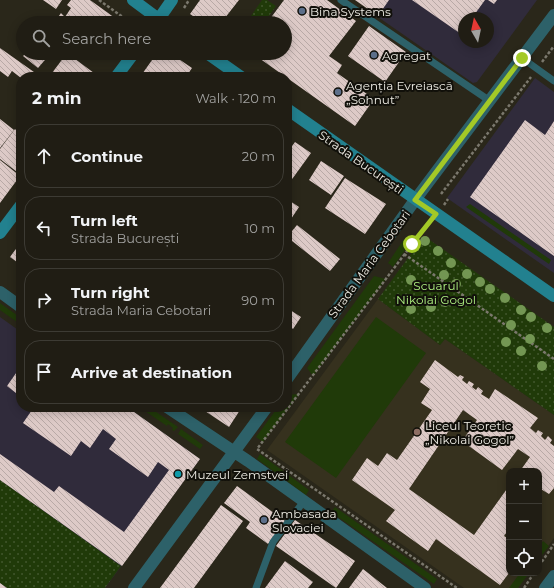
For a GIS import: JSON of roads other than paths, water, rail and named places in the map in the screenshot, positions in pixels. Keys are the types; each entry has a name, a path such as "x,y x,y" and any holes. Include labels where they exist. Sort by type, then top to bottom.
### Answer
{"main road":[{"path":"132,0 152,16"},
{"path":"163,16 172,0"},
{"path":"120,72 129,60"},
{"path":"217,60 234,72"},
{"name":"Strada București","path":"292,113 554,296"},
{"path":"0,233 16,212"}],"street":[{"name":"Strada Maria Cebotari","path":"292,372 415,200 554,15"},
{"path":"0,292 16,303"},
{"path":"174,412 304,501 425,588"},
{"path":"134,588 263,412"},
{"path":"545,588 554,576"}],"lane":[{"path":"341,0 490,101"},
{"path":"522,58 554,81"},
{"path":"256,588 273,542 304,501"}],"place":[{"name":"Bina Systems","path":"302,11"},
{"name":"Agregat","path":"374,55"},
{"name":"Agenția Evreiască „Sohnut”","path":"338,92"},
{"name":"Liceul Teoretic „Nikolai Gogol”","path":"417,432"},
{"name":"Muzeul Zemstvei","path":"178,474"},
{"name":"Ambasada Slovaciei","path":"264,520"}],"park label":[{"name":"Scuarul Nikolai Gogol","path":"436,292"}]}
